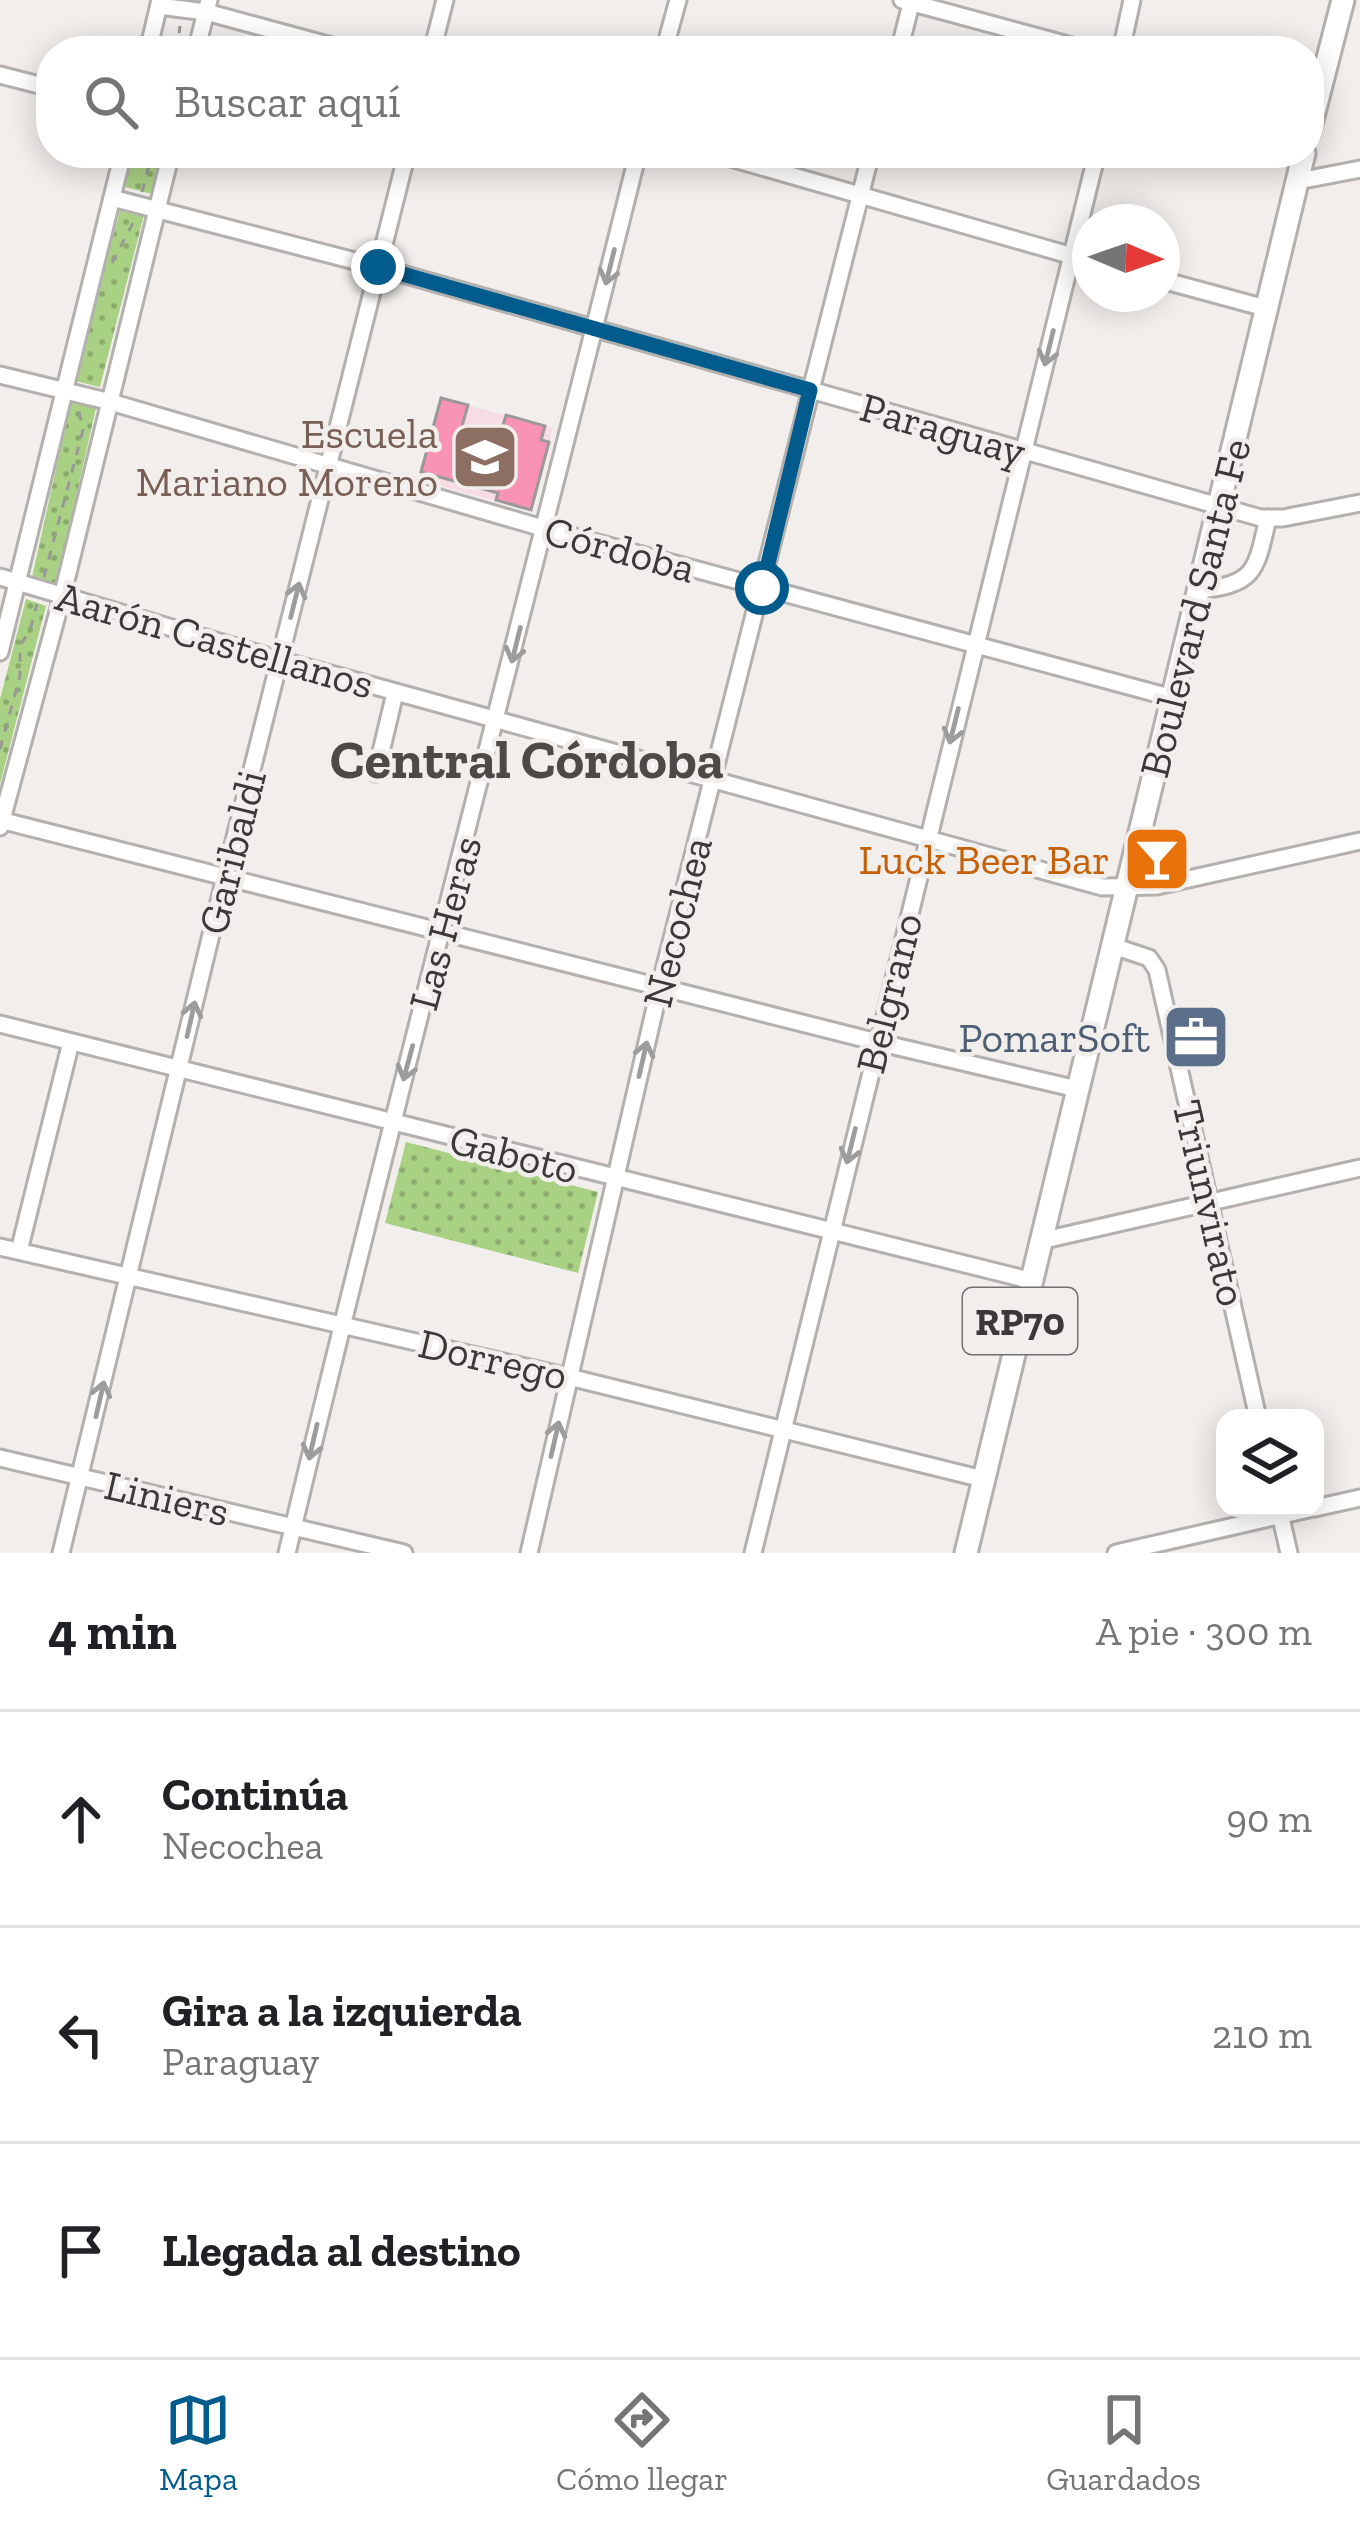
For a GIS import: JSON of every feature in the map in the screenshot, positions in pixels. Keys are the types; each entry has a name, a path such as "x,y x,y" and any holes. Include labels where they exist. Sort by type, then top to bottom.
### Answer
{"main road":[{"path":"1324,69 1343,0"},
{"name":"Boulevard Santa Fe","path":"966,1553 1301,168"}],"street":[{"path":"436,36 445,0"},
{"path":"668,36 678,0"},
{"path":"1124,36 1132,0"},
{"path":"901,36 909,1 1036,36"},
{"path":"151,36 159,3 178,8 207,6 302,36"},
{"path":"200,36 207,6"},
{"path":"0,75 36,84"},
{"path":"0,652 72,393 119,168"},
{"path":"166,168 62,597 1,822 1077,1089"},
{"name":"Garibaldi","path":"62,1553 402,168"},
{"name":"Las Heras","path":"287,1553 340,1324 634,168"},
{"path":"767,168 1072,256"},
{"name":"Necochea","path":"530,1553 660,986 867,168"},
{"name":"Belgrano","path":"1089,204 1095,168"},
{"path":"1298,181 1360,169"},
{"name":"Paraguay","path":"112,198 378,267 1023,453 1268,518"},
{"path":"1180,285 1269,309"},
{"name":"Belgrano","path":"752,1553 1023,453 1072,289"},
{"name":"Córdoba","path":"0,375 107,400 546,529 1173,698"},
{"path":"1200,590 1237,586 1257,566 1268,518 1360,503"},
{"name":"Aarón Castellanos","path":"0,577 395,693 1102,887 1125,889"},
{"path":"376,773 395,693"},
{"path":"1125,889 1360,841"},
{"name":"Triunvirato","path":"1113,946 1149,958 1157,970 1256,1409"},
{"name":"Gaboto","path":"0,1024 1029,1280"},
{"path":"19,1251 71,1042"},
{"path":"1040,1241 1360,1168"},
{"name":"Dorrego","path":"0,1247 569,1377 983,1480"},
{"name":"Liniers","path":"0,1458 404,1553"},
{"path":"1324,1506 1360,1498"},
{"path":"1115,1553 1259,1517"},
{"path":"1280,1517 1288,1553"}],"path":[{"path":"178,8 182,36"},
{"path":"113,261 132,231 148,168"},
{"path":"0,749 20,676 20,646 31,630 83,430 72,393"}],"shaded area":[{"name":"Escuela Mariano Moreno","path":"441,398 553,428 531,510 419,480"}],"green space":[{"path":"129,168 159,168 152,194 125,187"},
{"path":"120,210 144,215 100,387 75,381"},
{"path":"71,402 96,408 56,586 32,577"},
{"path":"26,599 46,606 0,784 0,699"},
{"path":"406,1142 598,1192 578,1273 385,1223"}],"building":[{"name":"Escuela Mariano Moreno","path":"441,398 468,405 453,458 505,472 512,443 499,439 506,415 545,426 541,440 549,442 531,510 496,500 498,493 421,472"}],"place":[{"name":"Escuela Mariano Moreno","path":"485,457"},
{"name":"Luck Beer Bar","path":"1157,859"},
{"name":"PomarSoft","path":"1196,1037"}],"district":[{"name":"Central Córdoba","path":"527,759"}],"route":[{"path":"378,267 810,390 762,588"}]}
